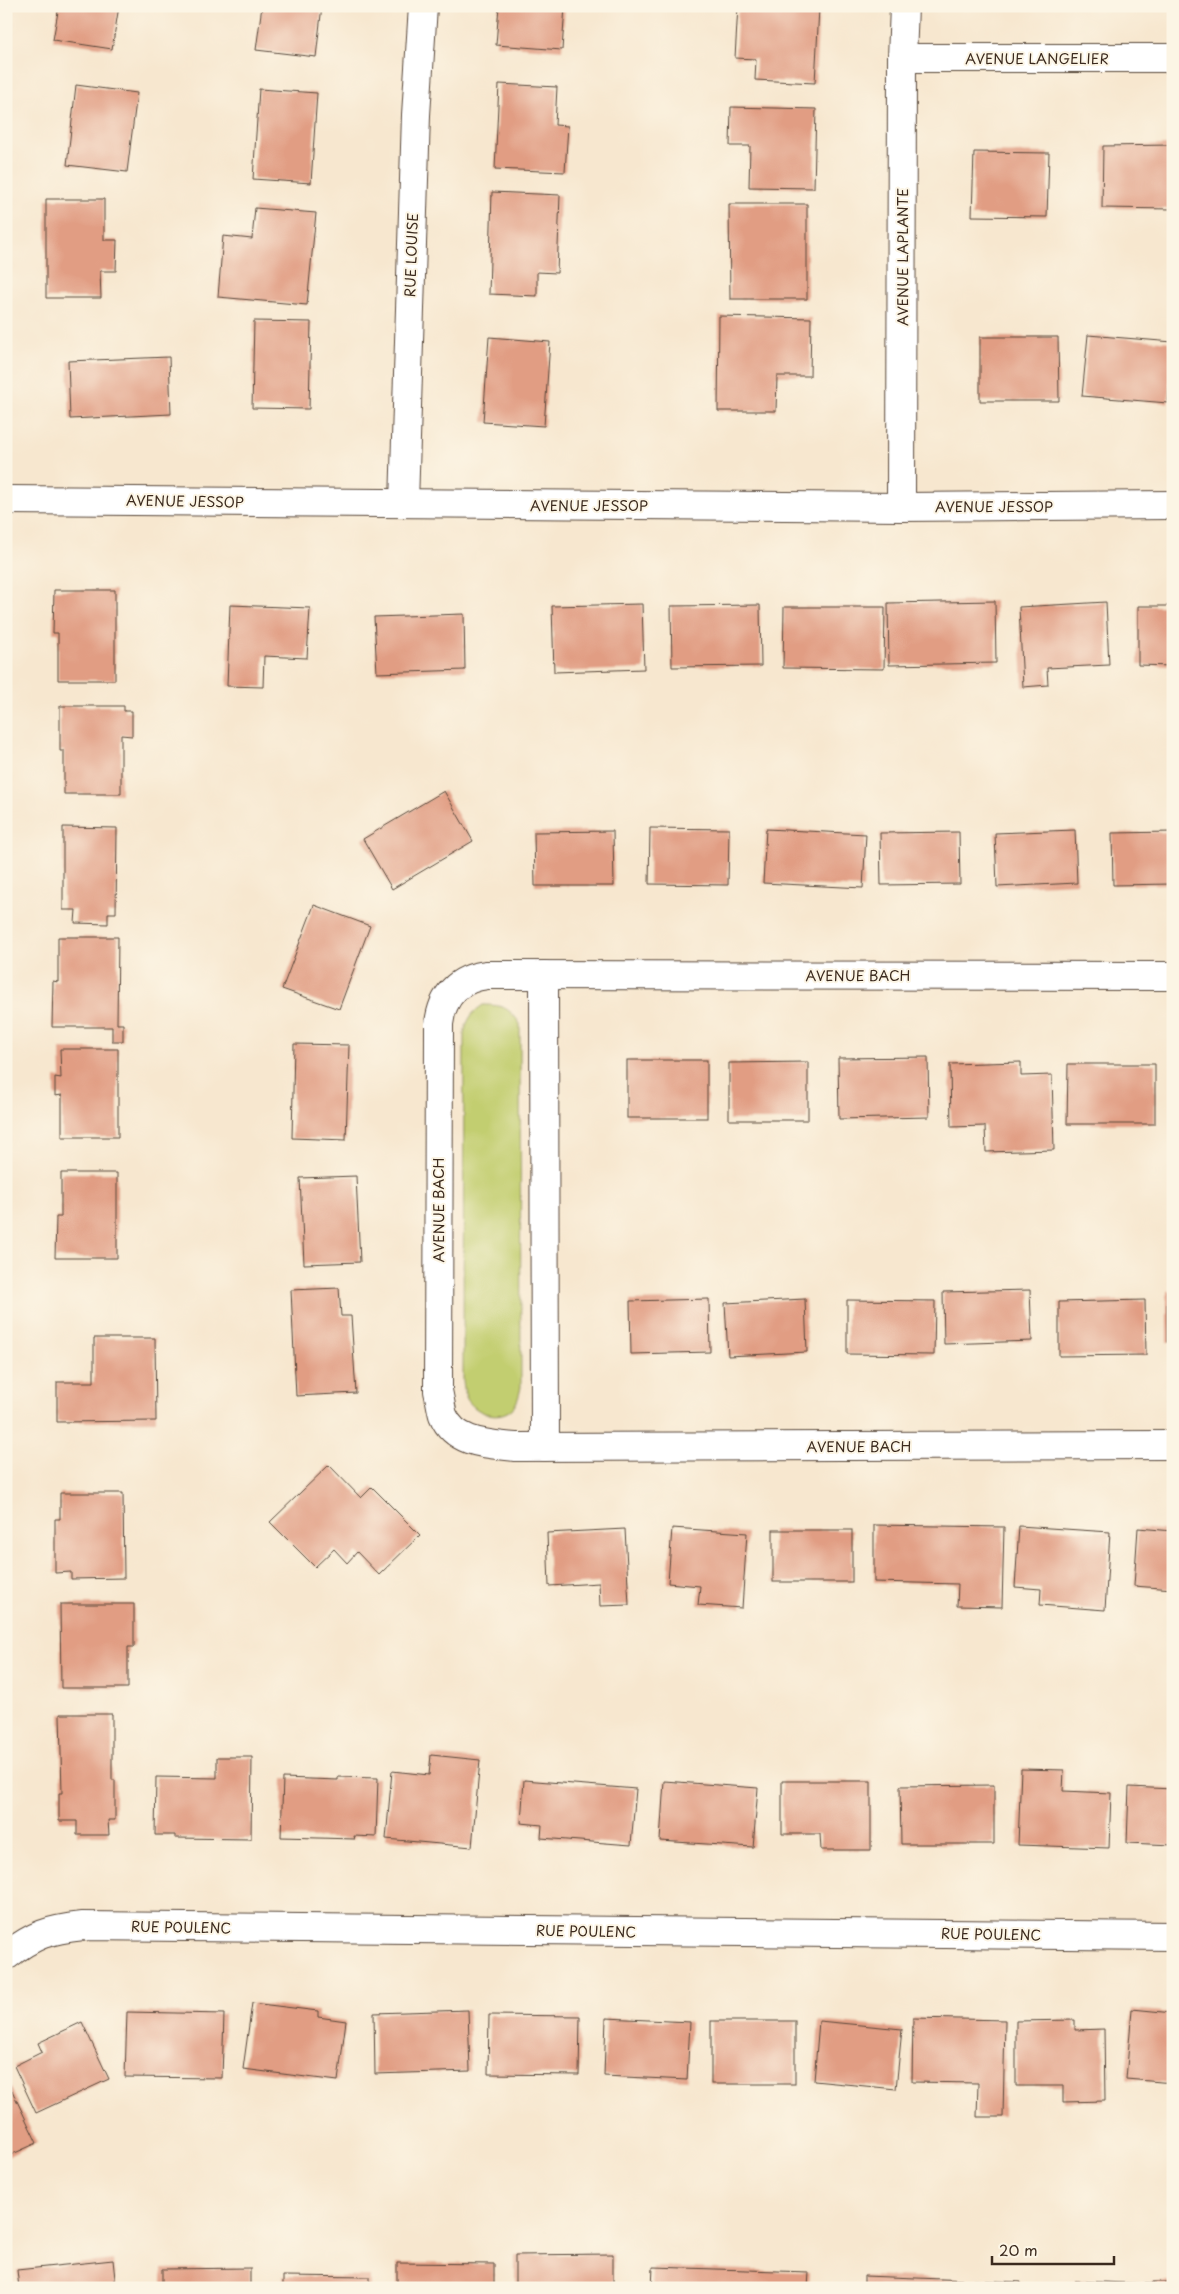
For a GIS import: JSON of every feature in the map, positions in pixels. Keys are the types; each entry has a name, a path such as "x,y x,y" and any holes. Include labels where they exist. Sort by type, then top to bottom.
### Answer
{"street":[{"name":"RUE LOUISE","path":"404,503 415,144 423,6"},
{"name":"AVENUE LAPLANTE","path":"901,507 902,58 904,6"},
{"name":"AVENUE LANGELIER","path":"902,58 1173,58"},
{"name":"AVENUE JESSOP","path":"6,500 901,507 1173,505"},
{"name":"AVENUE BACH","path":"1173,976 487,975 471,978 457,985 449,993 440,1012 438,1392 444,1415 452,1427 467,1439 488,1446 1173,1445"},
{"path":"544,975 545,1447"},
{"name":"RUE POULENC","path":"6,1956 35,1936 52,1930 83,1926 1173,1936"}],"green space":[{"path":"483,1005 504,1008 520,1024 521,1387 514,1406 509,1411 497,1415 485,1413 469,1402 464,1391 463,1381 464,1034 470,1017"}],"building":[{"path":"59,6 119,6 112,49 53,40"},
{"path":"262,6 322,6 316,57 256,50"},
{"path":"499,6 565,6 562,50 496,45"},
{"path":"738,6 819,8 815,83 755,80 756,59 735,58"},
{"path":"499,84 557,87 555,125 568,126 565,172 495,169"},
{"path":"76,85 137,93 127,172 67,165"},
{"path":"259,89 317,93 311,183 253,179"},
{"path":"731,107 816,109 814,188 749,187 750,146 730,146"},
{"path":"1173,145 1173,209 1102,208 1103,146"},
{"path":"974,152 1049,153 1047,217 972,216"},
{"path":"492,192 560,195 557,273 537,272 537,296 489,294"},
{"path":"46,199 104,199 104,240 117,240 116,271 100,271 101,298 46,298"},
{"path":"729,204 807,204 807,299 730,299"},
{"path":"255,208 316,213 307,305 218,297 223,236 252,239"},
{"path":"719,316 811,318 810,376 777,376 776,411 718,411"},
{"path":"254,321 311,322 309,409 252,408"},
{"path":"1088,335 1173,342 1168,403 1082,396"},
{"path":"489,337 550,342 544,426 483,422"},
{"path":"980,337 1058,337 1059,401 980,401"},
{"path":"169,357 171,414 70,419 68,361"},
{"path":"54,590 115,590 115,680 58,680 58,633 53,633"},
{"path":"995,601 996,663 889,665 888,603"},
{"path":"1106,602 1109,665 1047,668 1048,685 1023,687 1019,607"},
{"path":"642,604 644,669 554,672 552,606"},
{"path":"230,605 310,608 307,658 264,656 263,687 227,686"},
{"path":"760,605 761,666 672,667 671,606"},
{"path":"1138,606 1173,606 1173,666 1138,665"},
{"path":"784,607 885,607 884,669 783,668"},
{"path":"464,614 465,670 377,673 374,617"},
{"path":"60,706 124,706 124,711 132,711 132,736 121,735 121,794 64,794 64,751 60,751"},
{"path":"444,791 473,841 392,889 363,839"},
{"path":"63,827 117,828 116,913 108,913 108,924 75,923 76,910 63,910"},
{"path":"650,828 729,829 728,885 649,884"},
{"path":"766,829 866,834 863,888 763,883"},
{"path":"1075,830 1077,883 997,887 995,833"},
{"path":"613,831 614,886 535,886 534,832"},
{"path":"959,832 960,884 881,885 880,833"},
{"path":"1173,832 1173,884 1113,885 1112,833"},
{"path":"314,905 370,926 339,1009 282,989"},
{"path":"58,937 118,937 117,1024 123,1024 123,1041 112,1041 112,1027 52,1027 53,981 58,982"},
{"path":"294,1044 349,1045 346,1140 292,1138"},
{"path":"60,1049 118,1049 118,1137 62,1137 62,1095 55,1096 55,1077 61,1078"},
{"path":"928,1057 929,1117 839,1119 838,1058"},
{"path":"627,1060 707,1060 707,1118 627,1118"},
{"path":"808,1062 808,1120 729,1120 729,1063"},
{"path":"1021,1062 1021,1076 1052,1075 1054,1150 986,1152 985,1126 951,1127 950,1064"},
{"path":"1068,1064 1155,1064 1155,1124 1067,1124"},
{"path":"61,1173 117,1173 117,1258 55,1258 56,1217 61,1217"},
{"path":"356,1176 360,1262 304,1264 300,1178"},
{"path":"339,1288 341,1316 351,1316 356,1393 296,1396 291,1290"},
{"path":"1030,1290 1032,1341 944,1344 943,1292"},
{"path":"1167,1291 1173,1291 1173,1342 1167,1342"},
{"path":"709,1299 710,1352 631,1354 630,1301"},
{"path":"805,1299 807,1352 728,1356 725,1303"},
{"path":"847,1300 935,1301 934,1355 847,1354"},
{"path":"1145,1300 1146,1355 1059,1356 1059,1302"},
{"path":"94,1338 155,1338 156,1421 57,1422 57,1382 94,1382"},
{"path":"329,1465 361,1498 372,1487 420,1535 379,1575 357,1552 347,1563 334,1549 315,1567 270,1522"},
{"path":"60,1493 123,1493 124,1578 71,1579 71,1572 55,1573 55,1519 60,1519"},
{"path":"874,1525 1004,1527 1002,1607 957,1606 958,1584 874,1582"},
{"path":"1019,1526 1110,1532 1105,1610 1040,1605 1041,1589 1015,1587"},
{"path":"672,1528 747,1533 742,1608 698,1605 700,1586 668,1583"},
{"path":"1138,1528 1173,1531 1173,1589 1134,1586"},
{"path":"625,1529 629,1605 600,1606 599,1583 549,1586 547,1533"},
{"path":"773,1530 852,1530 852,1582 773,1582"},
{"path":"60,1604 134,1604 134,1647 128,1647 128,1688 61,1688"},
{"path":"60,1714 112,1714 112,1780 115,1780 115,1820 108,1820 109,1835 77,1835 77,1821 59,1821 59,1793 62,1793"},
{"path":"431,1755 480,1760 472,1847 386,1839 392,1771 429,1775"},
{"path":"217,1757 252,1757 251,1839 175,1838 175,1835 155,1835 156,1777 217,1778"},
{"path":"1021,1769 1064,1770 1063,1791 1111,1793 1109,1848 1018,1845"},
{"path":"338,1777 378,1778 376,1837 354,1836 355,1839 281,1837 283,1778 338,1780"},
{"path":"524,1780 636,1789 631,1845 541,1838 542,1825 521,1823"},
{"path":"664,1781 758,1788 753,1847 660,1841"},
{"path":"782,1781 871,1781 871,1850 821,1850 820,1834 782,1834"},
{"path":"994,1785 994,1844 901,1844 900,1786"},
{"path":"1129,1787 1173,1789 1173,1845 1127,1843"},
{"path":"252,2003 318,2011 318,2017 346,2021 338,2081 243,2069"},
{"path":"1132,2009 1173,2013 1173,2083 1126,2079"},
{"path":"468,2010 470,2071 375,2074 374,2013"},
{"path":"127,2012 224,2014 222,2078 125,2077"},
{"path":"489,2015 580,2016 579,2075 488,2074"},
{"path":"606,2018 690,2022 687,2080 604,2076"},
{"path":"913,2018 1005,2020 1003,2117 977,2117 978,2083 912,2082"},
{"path":"1075,2020 1075,2030 1104,2029 1105,2101 1063,2102 1063,2086 1016,2086 1016,2021"},
{"path":"711,2021 795,2021 795,2084 711,2084"},
{"path":"819,2021 902,2029 896,2089 814,2081"},
{"path":"82,2022 109,2079 36,2113 14,2066 42,2052 38,2043"},
{"path":"6,2078 37,2143 6,2157"},
{"path":"613,2254 613,2288 515,2288 515,2255"},
{"path":"113,2260 116,2288 19,2288 17,2270"},
{"path":"397,2263 494,2264 494,2288 397,2288"},
{"path":"653,2267 809,2272 808,2288 652,2288"},
{"path":"250,2268 250,2288 162,2288 162,2269"},
{"path":"283,2276 370,2277 370,2288 283,2288"},
{"path":"864,2276 1021,2282 1020,2288 864,2288"},
{"path":"1075,2281 1153,2284 1153,2282 1173,2282 1173,2288 1075,2288"}]}
